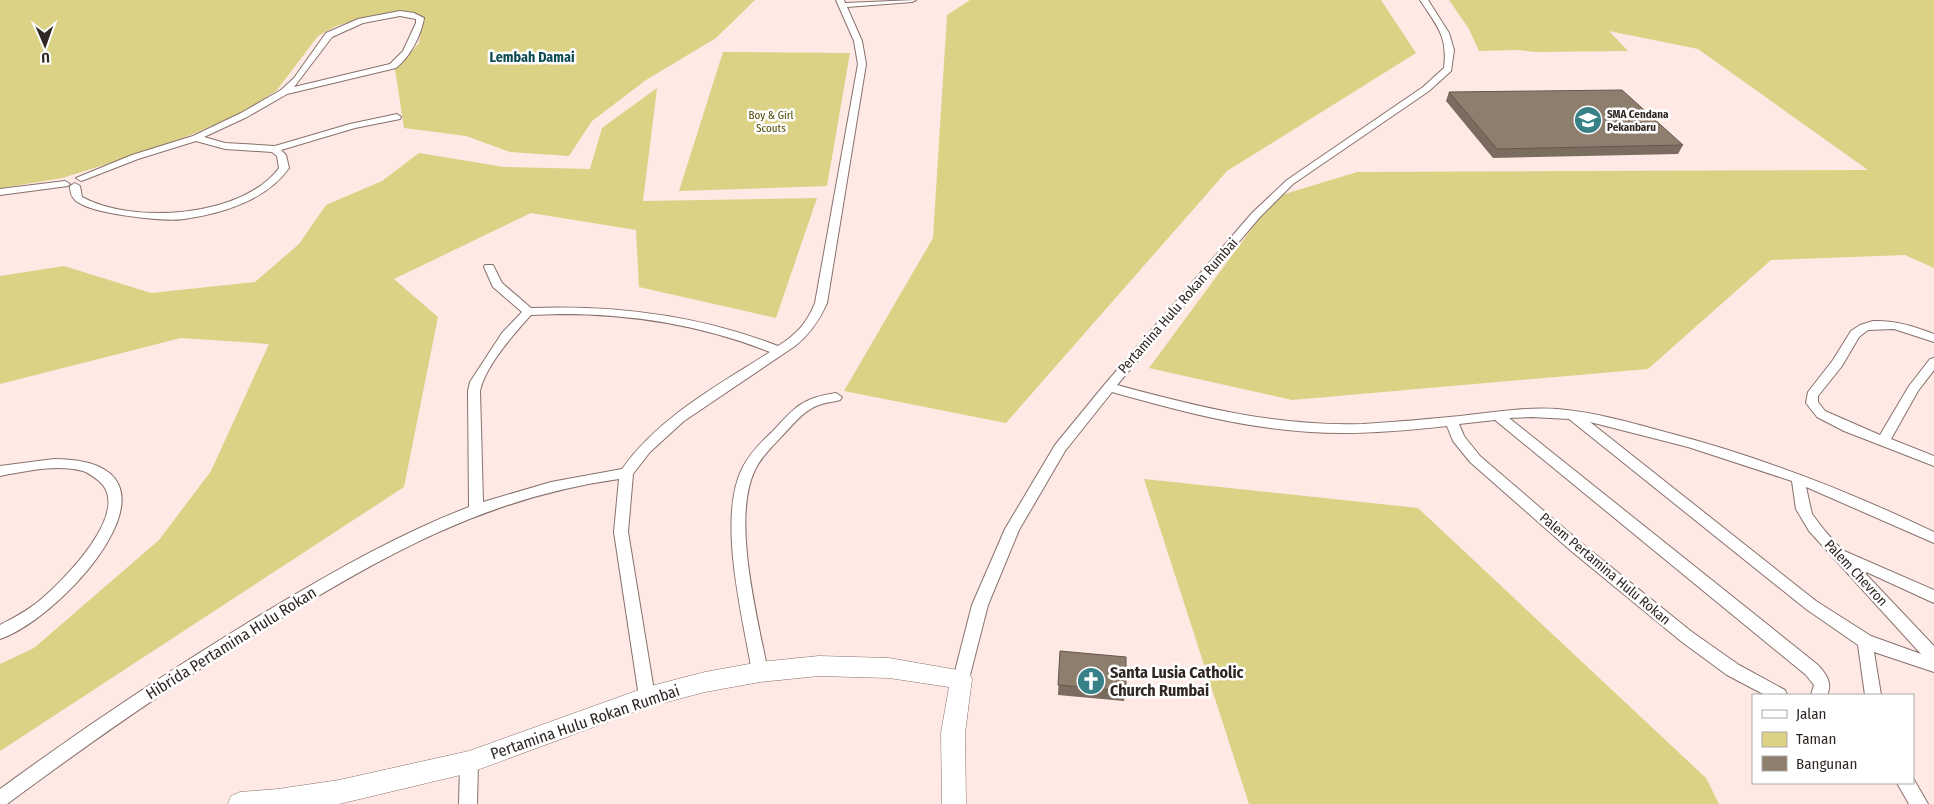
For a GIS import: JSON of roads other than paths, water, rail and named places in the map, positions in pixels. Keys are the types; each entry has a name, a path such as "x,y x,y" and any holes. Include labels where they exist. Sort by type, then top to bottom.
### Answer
{"street":[{"path":"647,697 621,532 626,472 637,456 652,440 687,413 807,331 814,320 821,303 862,64 858,41 841,2 912,0"},
{"name":"Pertamina Hulu Rokan Rumbai","path":"954,804 953,733 962,679 980,605 1012,529 1060,448 1108,386 1256,215 1290,182 1426,89 1448,69 1450,50 1445,33 1424,0"},
{"path":"0,192 74,182 135,157 196,138 244,115 284,92 296,80 328,35 335,31 390,14 407,13 420,18 420,24 402,58 396,64 284,92"},
{"path":"196,138 225,146 275,148 352,126 397,117"},
{"path":"74,182 75,194 81,201 108,209 182,217 208,211 236,201 276,180 284,168 281,155 275,148"},
{"path":"489,267 497,285 528,312 587,309 675,319 755,341 779,351"},
{"path":"476,510 474,391 476,382 506,336 528,312"},
{"path":"1934,338 1905,328 1868,325 1857,332 1844,353 1812,395 1812,403 1821,414 1849,428 1934,461"},
{"path":"1884,440 1913,389 1934,362"},
{"path":"1108,386 1185,408 1248,420 1310,428 1451,421 1497,415 1544,412 1572,415 1691,443 1798,478 1864,504 1934,538"},
{"path":"760,672 740,555 741,487 756,457 797,412 820,399 836,396"},
{"path":"1497,415 1812,670 1822,684 1822,691 1820,694"},
{"path":"1572,415 1811,605 1847,630 1885,650 1932,665"},
{"name":"Palem Pertamina Hulu Rokan","path":"1451,421 1458,438 1475,459 1575,546 1686,638 1733,670 1777,694"},
{"path":"0,471 43,464 66,464 87,467 99,473 109,483 116,496 115,510 106,532 85,561 43,606 0,633"},
{"name":"Hibrida Pertamina Hulu Rokan","path":"0,799 56,757 218,648 347,571 430,529 476,510 526,494 626,472"},
{"name":"Palem Chevron","path":"1798,478 1800,503 1804,514 1932,665"},
{"path":"1836,552 1934,597"},
{"path":"1865,640 1873,694"},
{"name":"Pertamina Hulu Rokan Rumbai","path":"240,804 287,800 348,790 469,762 647,697 705,682 760,672 819,666 889,668 962,679"},
{"path":"468,804 469,762"},
{"path":"1907,784 1919,804"}],"place":[{"name":"SMA Cendana Pekanbaru","path":"1588,120"},
{"name":"Santa Lusia Catholic Church Rumbai","path":"1091,681"}],"district":[{"name":"Lembah Damai","path":"532,57"}],"park label":[{"name":"Boy & Girl Scouts","path":"771,121"}]}
